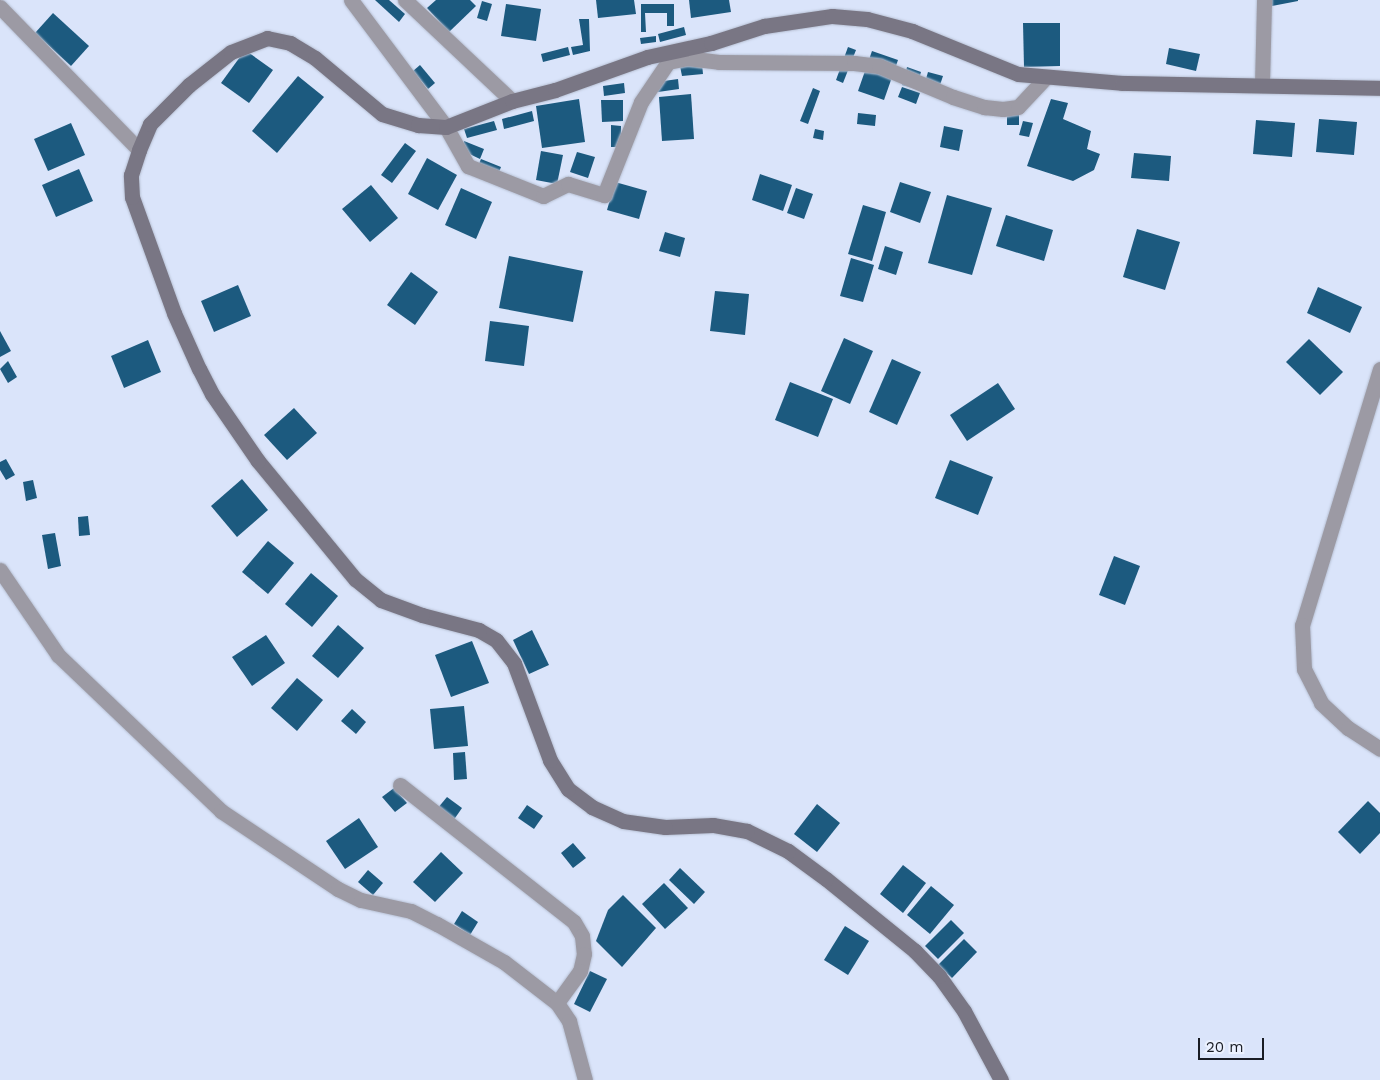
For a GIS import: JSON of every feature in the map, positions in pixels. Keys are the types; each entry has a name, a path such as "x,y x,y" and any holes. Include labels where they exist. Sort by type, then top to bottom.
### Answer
{"street":[{"path":"351,0 446,127 468,166 486,175 543,196 568,184 604,195 641,102 668,62 687,58 719,62 854,63 880,66 953,97 984,107 1003,109 1018,107 1046,77"},
{"path":"405,0 512,101"},
{"path":"1262,84 1264,0"},
{"path":"0,7 138,150"},
{"path":"1001,1080 964,1011 939,976 915,951 826,879 788,851 747,831 713,825 665,827 623,821 592,807 568,790 550,760 514,663 496,640 479,630 422,615 381,600 355,579 258,461 212,394 199,369 174,313 132,197 131,175 138,150 150,124 189,85 231,52 267,38 290,43 315,58 382,114 418,126 446,127 512,101 555,90 648,57 711,43 764,26 832,16 867,19 912,31 996,67 1018,74 1122,82 1380,88"},
{"path":"1380,370 1302,625 1304,670 1321,703 1348,728 1380,748"},
{"path":"0,570 58,655 221,811 338,889 361,900 411,911 437,924 504,962 557,1003 569,1021 585,1080"},
{"path":"400,785 574,922 582,936 584,954 580,971 557,1003"}],"building":[{"path":"375,0 389,0 405,14 399,22"},
{"path":"436,0 470,0 476,6 449,32 427,8"},
{"path":"596,0 634,0 636,14 598,18"},
{"path":"689,0 729,0 731,12 691,18"},
{"path":"1271,0 1298,0 1298,1 1272,6"},
{"path":"482,1 492,4 487,21 477,18"},
{"path":"506,4 541,9 536,41 501,36"},
{"path":"641,4 674,4 674,26 667,26 667,13 645,13 646,32 641,32"},
{"path":"53,13 89,46 71,66 35,33"},
{"path":"579,19 589,19 590,51 573,55 571,47 583,45"},
{"path":"1023,23 1060,23 1060,66 1024,67"},
{"path":"684,27 686,35 660,42 658,34"},
{"path":"656,36 656,42 641,44 640,38"},
{"path":"568,47 570,55 543,62 541,54"},
{"path":"848,47 856,50 843,83 836,80"},
{"path":"1169,48 1200,54 1196,71 1166,64"},
{"path":"245,50 273,70 249,103 221,83"},
{"path":"872,51 898,60 884,100 858,91"},
{"path":"702,64 703,74 682,76 680,66"},
{"path":"420,65 435,83 428,89 413,71"},
{"path":"907,67 921,72 916,89 902,85"},
{"path":"928,72 943,76 937,94 923,89"},
{"path":"298,76 324,97 277,153 252,131"},
{"path":"678,79 679,89 658,92 657,82"},
{"path":"624,83 625,93 604,96 603,86"},
{"path":"902,87 920,93 916,104 898,97"},
{"path":"813,88 820,91 808,124 800,121"},
{"path":"691,94 694,139 662,141 659,97"},
{"path":"579,99 585,142 542,148 536,106"},
{"path":"1051,99 1068,103 1063,119 1091,131 1087,149 1100,154 1094,170 1073,181 1027,166"},
{"path":"601,100 623,100 623,121 602,122"},
{"path":"532,111 534,121 504,129 502,119"},
{"path":"858,113 876,115 875,126 857,124"},
{"path":"1007,114 1019,114 1019,125 1007,125"},
{"path":"1319,119 1357,122 1354,155 1316,152"},
{"path":"1256,120 1295,123 1292,157 1253,154"},
{"path":"494,121 497,130 467,138 464,129"},
{"path":"1023,121 1033,123 1029,137 1019,135"},
{"path":"71,123 85,155 48,171 34,139"},
{"path":"611,125 621,126 621,147 611,147"},
{"path":"944,126 963,130 959,151 940,147"},
{"path":"815,129 824,131 823,140 813,138"},
{"path":"464,141 484,149 480,159 461,150"},
{"path":"405,143 416,151 392,183 381,175"},
{"path":"541,151 563,155 557,184 536,180"},
{"path":"577,152 595,157 588,178 570,172"},
{"path":"1134,153 1171,156 1169,181 1131,178"},
{"path":"427,158 457,175 438,210 408,194"},
{"path":"481,159 501,167 497,177 477,168"},
{"path":"79,169 93,201 56,217 42,185"},
{"path":"760,174 792,185 783,211 752,200"},
{"path":"615,182 647,191 639,219 607,210"},
{"path":"900,182 931,192 920,223 890,212"},
{"path":"371,185 398,218 370,242 342,209"},
{"path":"461,188 492,202 476,239 445,225"},
{"path":"796,188 813,194 804,219 787,213"},
{"path":"947,195 992,208 972,275 928,263"},
{"path":"863,205 886,212 872,261 848,254"},
{"path":"1006,215 1053,230 1044,261 996,246"},
{"path":"1137,229 1180,242 1165,290 1123,277"},
{"path":"665,232 685,238 680,257 659,251"},
{"path":"885,246 903,252 896,275 878,269"},
{"path":"509,256 583,271 573,322 499,308"},
{"path":"851,258 874,265 863,302 840,296"},
{"path":"411,272 438,292 415,325 387,305"},
{"path":"238,285 251,316 214,332 201,301"},
{"path":"1318,287 1362,307 1350,333 1307,313"},
{"path":"715,291 749,294 745,335 710,331"},
{"path":"490,321 529,326 524,366 485,361"},
{"path":"0,331 11,351 0,357"},
{"path":"844,338 873,351 850,404 821,391"},
{"path":"1309,339 1343,372 1320,395 1286,362"},
{"path":"148,340 161,372 124,388 111,356"},
{"path":"892,359 921,372 897,425 869,412"},
{"path":"8,361 17,377 8,383 0,369"},
{"path":"790,382 833,399 818,437 775,420"},
{"path":"998,383 1015,409 967,441 950,415"},
{"path":"294,408 317,433 287,460 264,435"},
{"path":"6,459 15,475 6,480 0,470 0,462"},
{"path":"950,460 993,477 978,515 935,498"},
{"path":"242,479 268,510 237,537 211,506"},
{"path":"33,480 37,498 26,501 23,482"},
{"path":"88,516 90,535 79,536 78,517"},
{"path":"55,533 61,566 48,569 42,535"},
{"path":"268,541 294,563 268,594 242,572"},
{"path":"1114,556 1140,566 1125,605 1099,595"},
{"path":"311,573 338,596 312,627 285,604"},
{"path":"338,625 364,648 338,678 312,656"},
{"path":"532,630 549,665 529,674 513,640"},
{"path":"266,635 285,663 252,686 232,657"},
{"path":"472,641 489,683 451,697 435,655"},
{"path":"297,678 323,700 297,731 271,708"},
{"path":"464,706 468,746 434,749 430,709"},
{"path":"352,709 366,722 356,734 341,721"},
{"path":"465,752 467,779 454,780 453,753"},
{"path":"394,788 407,803 395,812 382,797"},
{"path":"447,797 462,808 453,821 437,809"},
{"path":"1368,801 1380,813 1380,833 1360,854 1338,832"},
{"path":"817,804 840,823 817,852 794,834"},
{"path":"527,805 543,816 534,829 518,818"},
{"path":"359,818 378,847 345,869 326,841"},
{"path":"573,843 586,858 573,868 561,853"},
{"path":"441,852 463,873 435,902 413,882"},
{"path":"903,865 926,883 903,913 880,894"},
{"path":"680,868 705,892 694,904 669,880"},
{"path":"368,870 383,883 373,895 358,882"},
{"path":"664,883 688,908 665,929 642,904"},
{"path":"931,886 954,905 930,934 907,915"},
{"path":"623,895 656,928 622,967 596,941 608,910"},
{"path":"462,911 478,922 470,935 454,924"},
{"path":"951,920 964,933 938,959 925,946"},
{"path":"845,926 869,941 848,975 824,960"},
{"path":"964,939 977,952 952,978 938,965"},
{"path":"590,971 607,979 590,1012 574,1004"}]}
